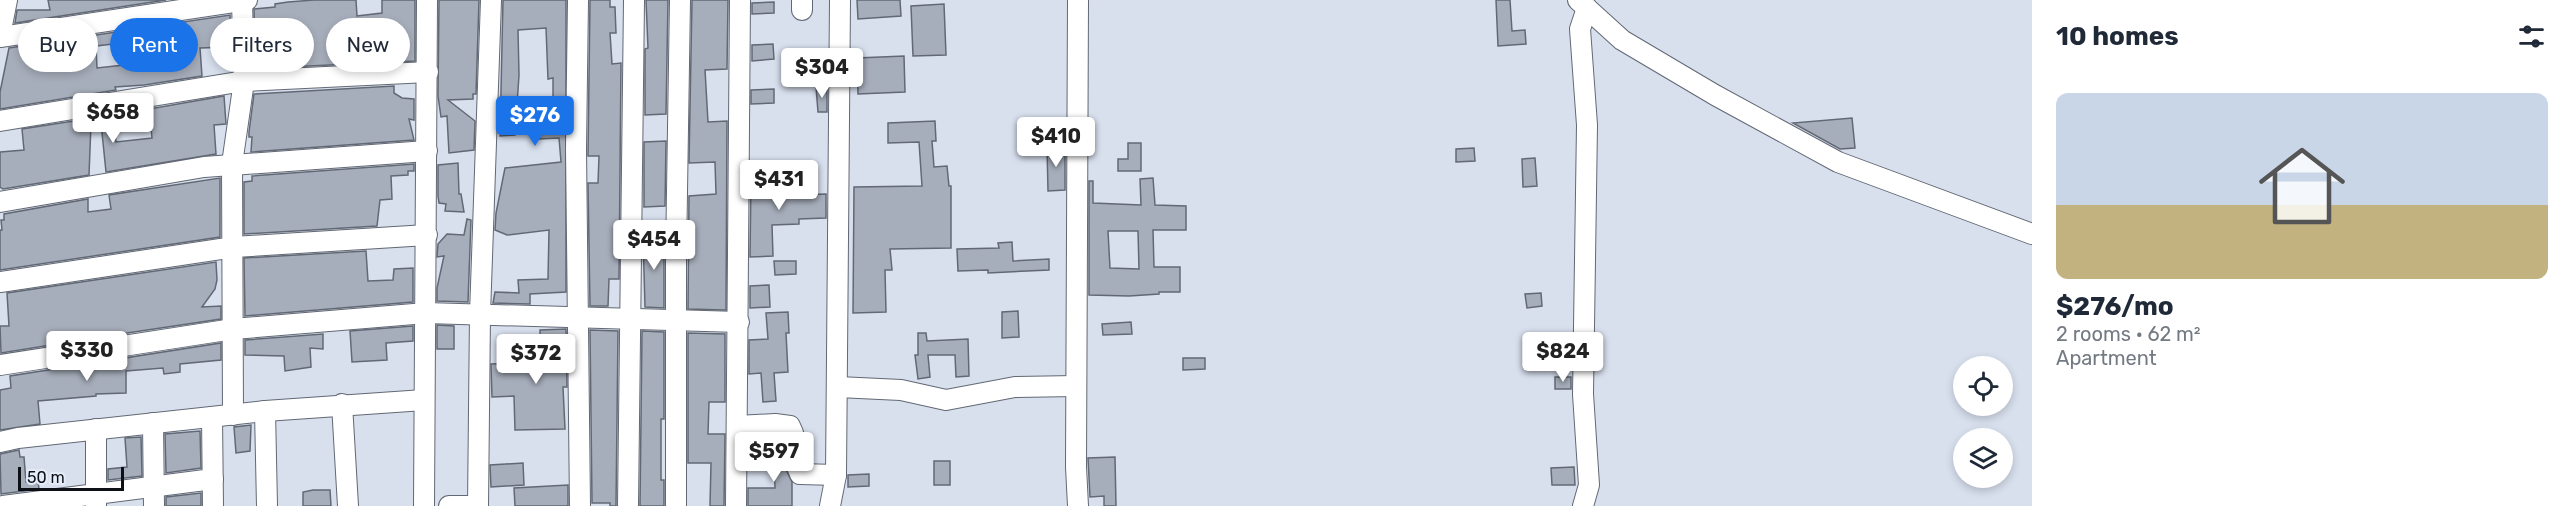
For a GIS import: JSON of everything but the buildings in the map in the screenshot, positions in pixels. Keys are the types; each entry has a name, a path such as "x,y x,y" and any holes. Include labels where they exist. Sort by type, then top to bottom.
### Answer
{"street":[{"path":"7,0 0,36 247,0"},
{"path":"233,415 232,164 243,81 242,0"},
{"path":"424,506 427,0"},
{"path":"449,506 478,506 480,314 491,0"},
{"path":"578,0 576,149 580,506"},
{"path":"628,506 634,0"},
{"path":"676,506 680,0"},
{"path":"736,506 740,0"},
{"path":"830,506 836,475 838,387 840,0"},
{"path":"1078,0 1076,386 1078,506"},
{"path":"1582,4 1622,40 1715,95 1838,162 2032,234"},
{"path":"1582,4 1580,29 1587,125 1583,393 1589,485 1583,506"},
{"path":"0,121 243,81 428,72"},
{"path":"0,202 204,167 427,151"},
{"path":"0,282 234,247 427,235"},
{"path":"0,365 233,329 426,312 739,322"},
{"path":"838,387 901,390 946,400 1015,387 1076,386"},
{"path":"0,442 265,411 424,400"},
{"path":"342,404 348,506"},
{"path":"265,411 267,506"},
{"path":"212,417 213,506"},
{"path":"153,423 153,497"},
{"path":"737,426 775,424 790,426 797,438 795,464 800,474 836,475"},
{"path":"96,429 96,501"},
{"path":"3,506 153,497 213,479"}]}
